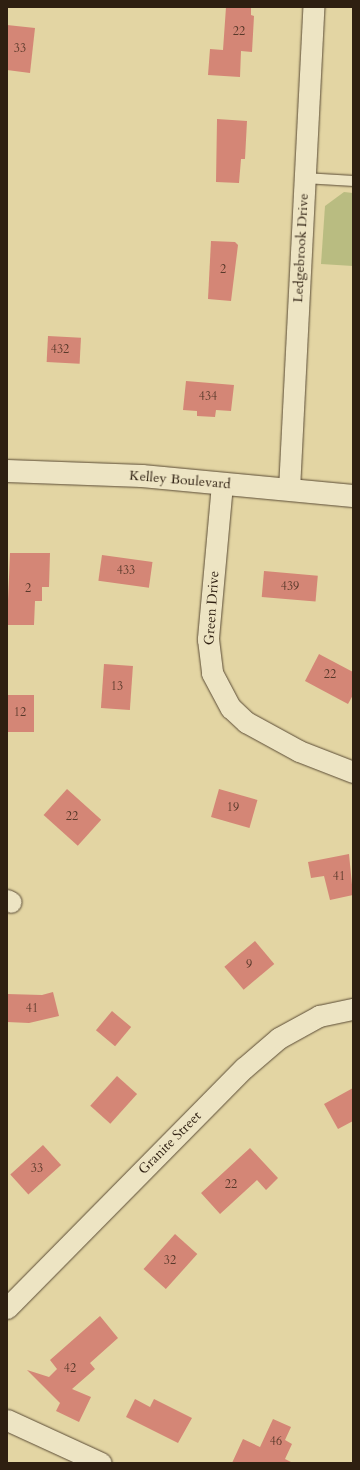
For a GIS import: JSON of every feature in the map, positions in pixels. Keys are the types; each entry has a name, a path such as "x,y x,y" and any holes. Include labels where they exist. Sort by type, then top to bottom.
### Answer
{"main road":[{"name":"Kelley Boulevard","path":"7,471 142,476 353,496"}],"street":[{"name":"Ledgebrook Drive","path":"289,489 313,7"},
{"name":"Green Drive","path":"222,484 208,639 215,679 231,708 257,730 299,752 353,772"},
{"name":"Granite Street","path":"7,1308 244,1068 279,1038 319,1016 353,1010"},
{"path":"7,1420 101,1463"}],"lane":[{"path":"305,178 353,181"}],"green space":[{"path":"344,192 353,193 353,266 321,264 325,206"}],"building":[{"path":"226,7 251,7 251,15 254,16 252,52 241,51 240,77 208,75 210,49 223,50"},
{"path":"7,25 35,28 30,73 7,70"},
{"path":"217,119 247,121 245,159 241,159 239,183 216,182"},
{"path":"211,241 235,242 238,245 231,301 208,299"},
{"path":"48,336 81,338 80,364 47,362"},
{"path":"186,381 234,385 231,411 216,410 215,417 197,416 197,411 183,410"},
{"path":"10,553 50,553 49,587 42,587 42,601 35,601 34,625 7,625"},
{"path":"102,555 153,562 149,588 98,581"},
{"path":"264,571 318,576 316,602 262,597"},
{"path":"319,654 353,672 353,695 348,704 305,681"},
{"path":"104,664 133,666 130,710 101,708"},
{"path":"7,695 34,695 34,732 7,732"},
{"path":"67,789 101,820 78,846 44,815"},
{"path":"219,789 257,800 249,828 211,817"},
{"path":"349,854 353,895 330,900 324,876 311,878 308,862"},
{"path":"255,941 274,964 244,990 224,967"},
{"path":"53,992 59,1016 29,1023 7,1022 7,994 42,995"},
{"path":"112,1011 131,1027 115,1046 96,1030"},
{"path":"117,1076 137,1094 110,1124 90,1106"},
{"path":"353,1088 353,1121 338,1129 324,1104"},
{"path":"43,1145 61,1165 28,1195 10,1174"},
{"path":"250,1148 278,1178 266,1190 257,1180 220,1214 201,1193"},
{"path":"175,1234 197,1254 166,1289 144,1269"},
{"path":"100,1316 118,1338 90,1363 95,1369 72,1389 91,1397 79,1422 56,1411 60,1403 27,1370 49,1377 57,1369 50,1360"},
{"path":"135,1399 150,1407 154,1399 192,1418 178,1443 126,1417"},
{"path":"273,1419 291,1427 285,1440 292,1444 285,1459 293,1463 232,1463 243,1439 260,1447"}]}
